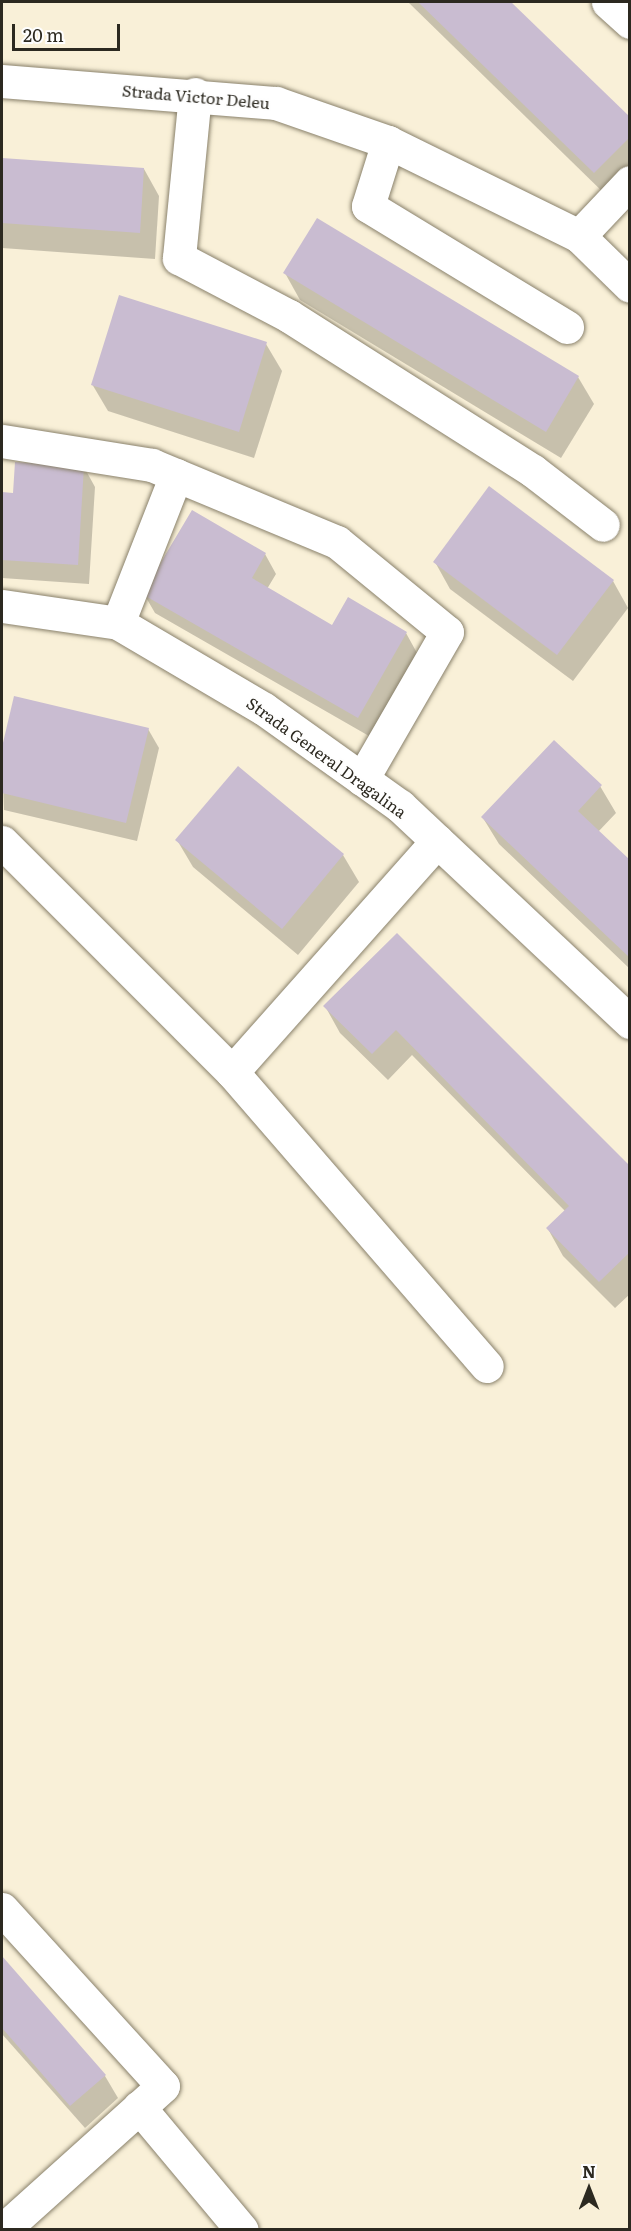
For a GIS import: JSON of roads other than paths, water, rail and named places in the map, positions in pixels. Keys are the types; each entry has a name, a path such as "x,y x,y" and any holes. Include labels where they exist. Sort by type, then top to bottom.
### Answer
{"street":[{"path":"608,2 630,22"},
{"name":"Strada Victor Deleu","path":"7,76 276,103 388,142 579,236 630,286"},
{"path":"195,94 179,258 289,316 533,471 603,525"},
{"path":"388,142 368,206 567,327"},
{"path":"579,236 630,182"},
{"path":"2,441 152,465 337,542 447,632 362,779"},
{"path":"118,623 176,475"},
{"name":"Strada General Dragalina","path":"2,606 118,623 264,709 362,779 437,842 630,1022"},
{"path":"2,842 232,1072 487,1366"},
{"path":"232,1072 437,842"},
{"path":"2,1909 163,2086 3,2229"},
{"path":"139,2107 242,2229"}]}
